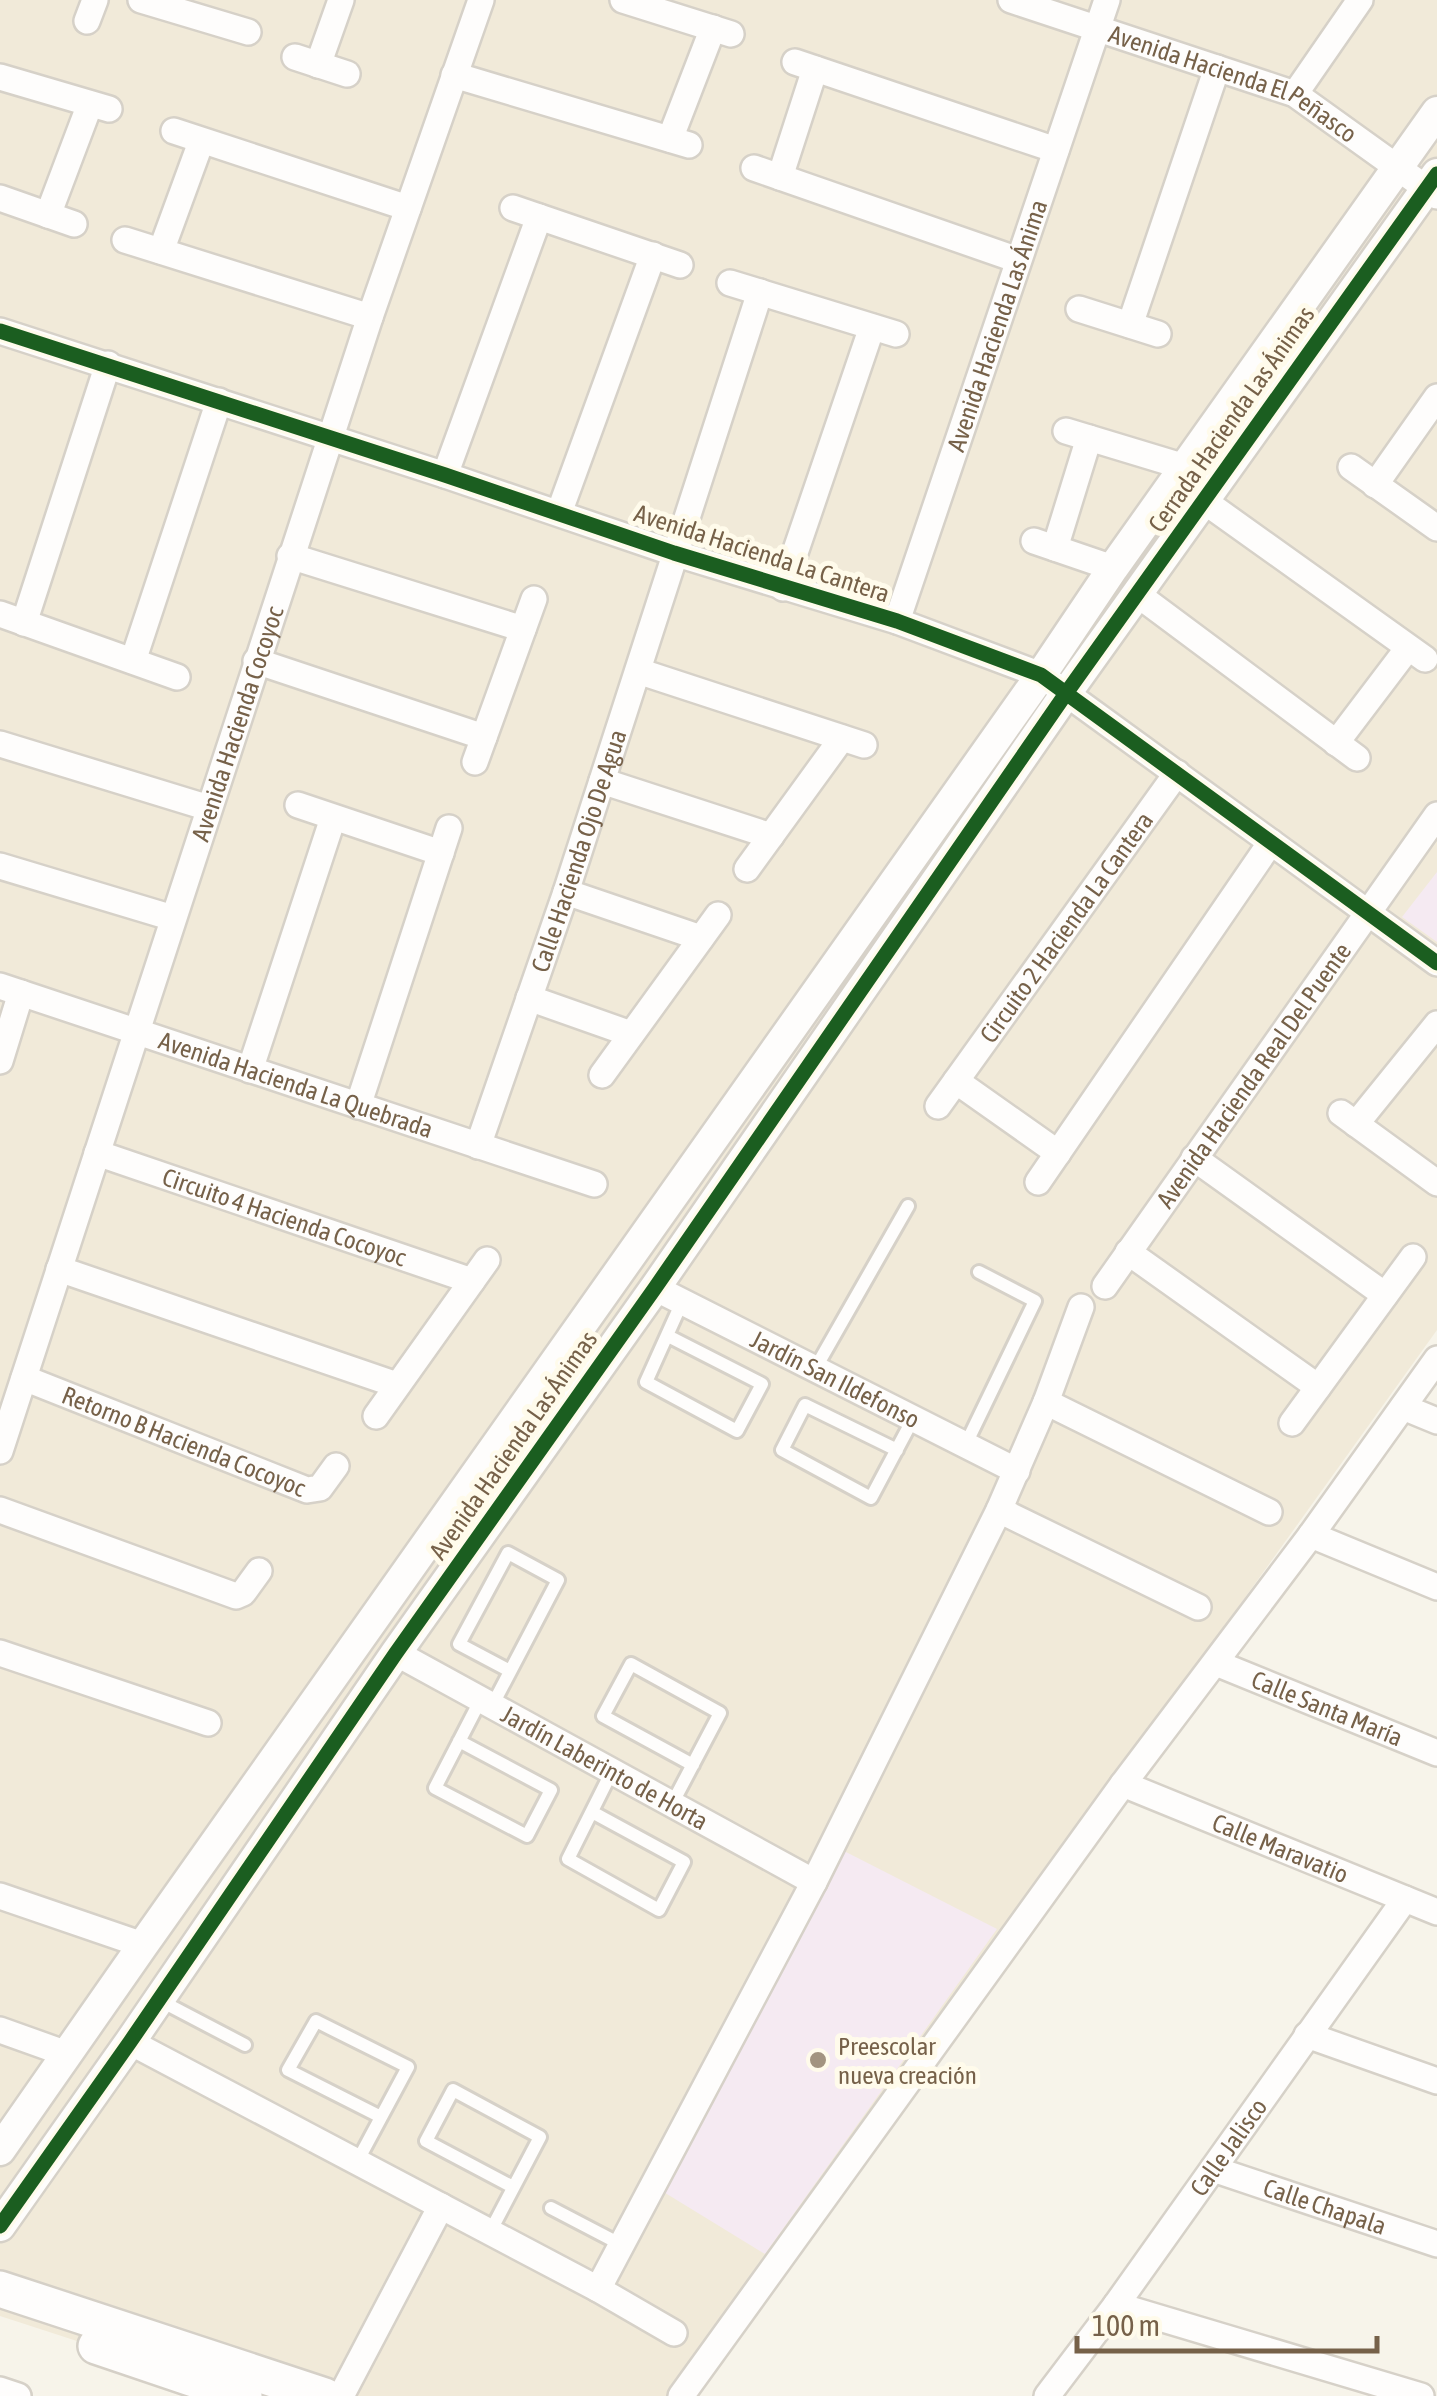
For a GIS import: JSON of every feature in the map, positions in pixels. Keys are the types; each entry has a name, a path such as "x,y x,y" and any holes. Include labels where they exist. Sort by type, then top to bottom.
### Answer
{"main road":[{"path":"0,2289 324,2396"},
{"path":"0,2313 244,2396"}],"street":[{"path":"141,0 219,11 248,32"},
{"path":"341,0 306,61 346,74"},
{"name":"Avenida Hacienda Cocoyoc","path":"0,1452 13,1393 59,1269 290,556 481,0"},
{"path":"454,75 680,142 722,31 623,0"},
{"name":"Avenida Hacienda El Peñasco","path":"1011,0 1295,94 1398,168 1433,186"},
{"name":"Avenida Hacienda Las Ánima","path":"897,622 1107,0"},
{"path":"1295,94 1360,0"},
{"path":"780,176 805,66 1056,150"},
{"path":"1130,325 1217,68"},
{"path":"0,77 99,106 48,215"},
{"name":"Cerrada Hacienda Las Ánimas","path":"1054,684 1113,568 1437,112"},
{"path":"174,131 408,208"},
{"path":"161,251 202,142"},
{"path":"754,168 1018,260"},
{"name":"Cerrada Hacienda Las Ánimas","path":"1054,684 1137,594 1433,186"},
{"path":"0,198 74,224"},
{"path":"512,208 680,264"},
{"path":"444,475 539,216"},
{"path":"125,240 370,317"},
{"path":"559,513 653,256"},
{"path":"730,283 884,330 783,588"},
{"name":"Calle Hacienda Ojo De Agua","path":"478,1146 566,892 760,292"},
{"path":"1080,309 1158,334"},
{"name":"Avenida Hacienda La Cantera","path":"0,331 674,553 897,622 1054,684 1437,963"},
{"path":"108,364 12,618 177,677"},
{"path":"1375,484 1437,397"},
{"path":"133,662 219,400"},
{"path":"1113,568 1045,544 1077,435 1186,467"},
{"path":"1351,467 1437,528"},
{"path":"1204,501 1417,654 1336,743"},
{"path":"290,556 523,629"},
{"path":"1137,594 1357,758"},
{"path":"256,661 479,750 534,600"},
{"path":"638,671 853,742 770,836 746,870"},
{"name":"Avenida Hacienda Las Ánimas","path":"0,2226 396,1653 669,1295 1054,684"},
{"name":"Avenida Hacienda Las Ánimas","path":"0,2150 290,1738 1054,684"},
{"path":"0,744 209,808"},
{"name":"Circuito 2 Hacienda La Cantera","path":"938,1106 1177,773"},
{"path":"602,781 770,836"},
{"path":"298,805 333,818 445,841 358,1106"},
{"name":"Avenida Hacienda Real Del Puente","path":"1104,1286 1437,815"},
{"path":"250,1070 333,818"},
{"path":"1038,1182 1271,842"},
{"path":"0,866 173,918"},
{"path":"566,892 701,938"},
{"path":"602,1075 718,915"},
{"path":"0,1061 11,990"},
{"name":"Avenida Hacienda La Quebrada","path":"11,990 594,1184"},
{"path":"528,998 631,1034"},
{"path":"1437,1024 1348,1119 1437,1183"},
{"path":"956,1081 1058,1153"},
{"name":"Circuito 4 Hacienda Cocoyoc","path":"97,1154 480,1271 376,1416"},
{"path":"1194,1158 1385,1296"},
{"path":"1128,1252 1318,1387"},
{"path":"1292,1423 1413,1257"},
{"path":"59,1269 397,1386"},
{"name":"Jardín San Ildefonso","path":"669,1295 1017,1470"},
{"path":"598,2288 814,1882 999,1510 1082,1306"},
{"path":"680,2396 1123,1784 1311,1535 1437,1359"},
{"name":"Retorno B Hacienda Cocoyoc","path":"13,1393 307,1490 320,1488 336,1466"},
{"path":"1046,1402 1269,1512"},
{"path":"1403,1407 1437,1421"},
{"path":"0,1510 236,1596 258,1571"},
{"path":"999,1510 1198,1608"},
{"path":"1311,1535 1437,1587"},
{"path":"0,1653 208,1723"},
{"name":"Jardín Laberinto de Horta","path":"396,1653 814,1882"},
{"name":"Calle Santa María","path":"1216,1663 1437,1753"},
{"path":"290,1738 322,1760"},
{"name":"Calle Maravatio","path":"1123,1784 1437,1912"},
{"path":"0,1896 143,1944"},
{"name":"Calle Jalisco","path":"1047,2396 1116,2306 1405,1899"},
{"path":"0,2030 67,2054"},
{"path":"1308,2036 1437,2081"},
{"path":"130,2042 598,2288 674,2333"},
{"name":"Calle Chapala","path":"1213,2169 1437,2244"},
{"path":"341,2396 441,2206"},
{"path":"1116,2306 1421,2396"},
{"path":"0,2390 18,2396"}],"lane":[{"path":"814,1369 908,1206"},
{"path":"964,1446 1035,1301 979,1272"},
{"path":"668,1336 762,1384 737,1431 646,1382 668,1336 669,1295"},
{"path":"896,1450 805,1405 782,1450 871,1498 896,1450 912,1419"},
{"path":"459,1742 551,1790 527,1836 435,1788 459,1742 510,1671 558,1580 508,1553 459,1644 510,1671"},
{"path":"672,1804 720,1713 631,1664 603,1716 692,1765"},
{"path":"592,1812 684,1862 659,1910 568,1859 612,1772"},
{"path":"158,1999 245,2045"},
{"path":"357,2162 408,2066 316,2020 288,2070 381,2116"},
{"path":"490,2232 540,2137 453,2090 426,2141 513,2187"},
{"path":"551,2208 620,2244"}],"shaded area":[{"path":"0,0 1437,0 1437,1330 672,2396 246,2396 0,2316"},
{"path":"1437,872 1437,942 1402,917"},
{"name":"Preescolar nueva creación","path":"844,1851 997,1929 765,2254 662,2191"}],"cycle path":[{"path":"0,2226 1067,692 1437,174"},
{"path":"0,331 674,553 897,621 1041,675 1437,963"}],"place":[{"name":"Preescolar nueva creación","path":"818,2060"}]}
